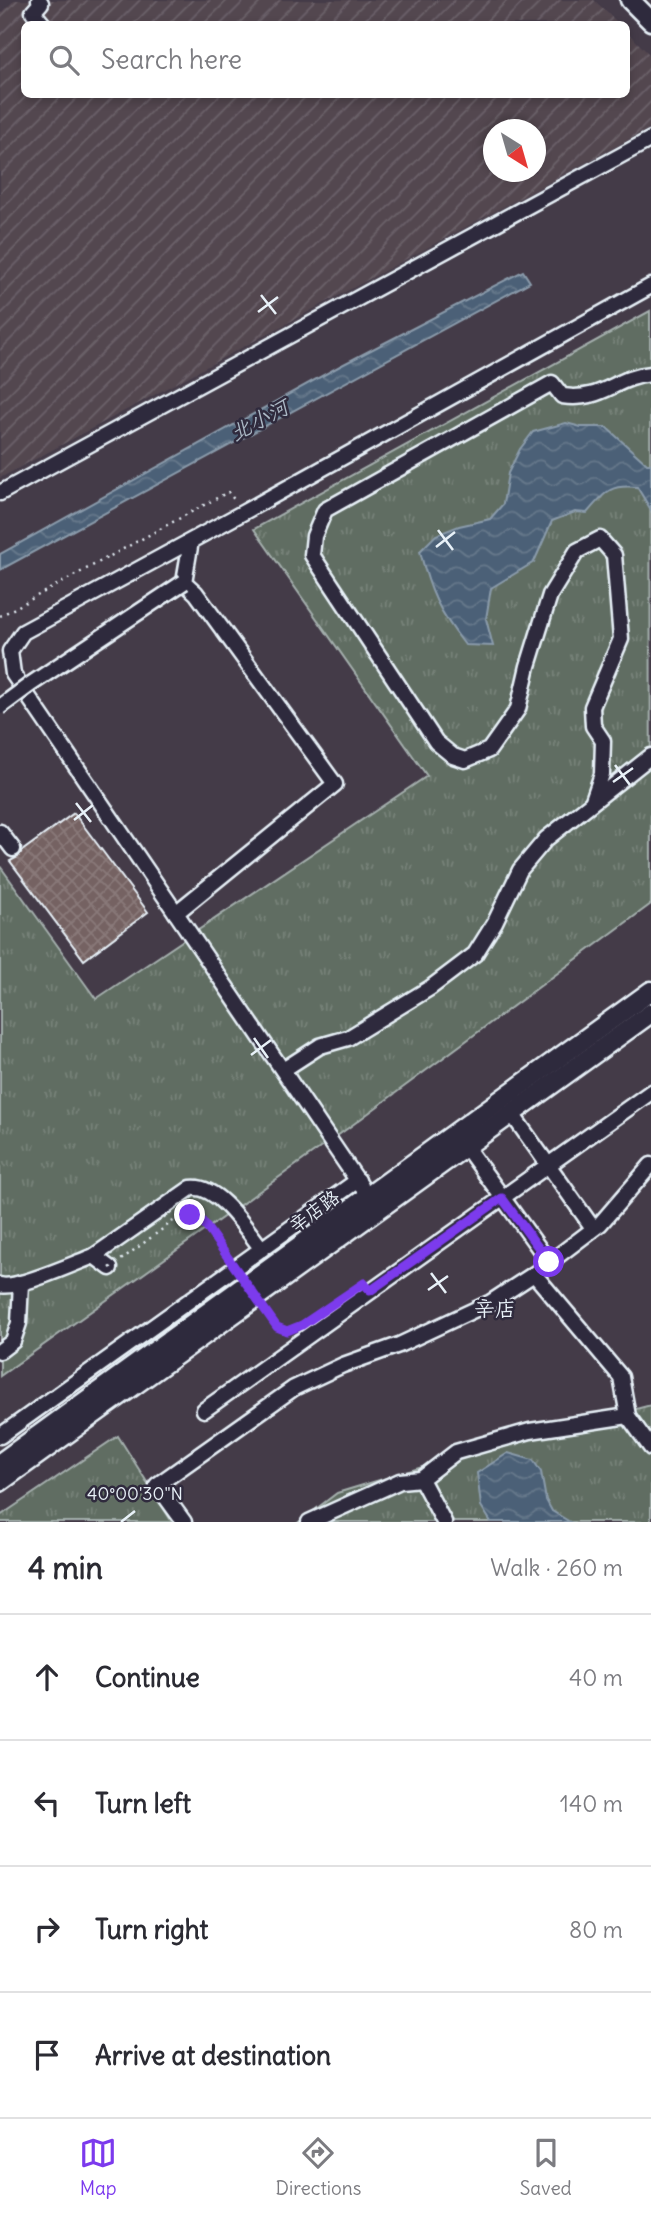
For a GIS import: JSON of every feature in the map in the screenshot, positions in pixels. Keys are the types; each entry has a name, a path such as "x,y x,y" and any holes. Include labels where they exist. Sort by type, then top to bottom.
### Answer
{"main road":[{"path":"630,0 651,21"},
{"name":"辛店路","path":"0,1482 651,991"},
{"name":"辛店路","path":"0,1463 373,1203 466,1147 651,1013"}],"street":[{"path":"39,0 41,3 33,12 40,21"},
{"path":"0,493 651,139"},
{"path":"373,1203 13,674 10,651 23,632 651,286"},
{"path":"593,800 602,774 603,741 593,726 592,707 621,639 614,555 600,539 577,551 550,594 518,709 489,750 465,760 453,756 436,742 312,555 314,536 325,510 552,383 562,396 581,399 612,388 632,376 651,374"},
{"path":"0,707 184,582 191,541"},
{"path":"176,914 335,784 196,593 184,582"},
{"path":"283,1070 320,1046 348,1038 430,988 475,954 495,922 520,870 546,839 651,756"},
{"path":"0,832 13,849"},
{"path":"204,1410 367,1287 502,1198 651,1092"},
{"path":"512,1114 593,1228"},
{"path":"466,1147 549,1262"},
{"path":"184,1522 157,1485 294,1388 343,1365 400,1345 434,1329 491,1301 534,1274 593,1228 651,1165"},
{"path":"0,1436 358,1180"},
{"path":"0,1351 13,1341 19,1322 7,1286 94,1256 191,1188 199,1187 215,1194 262,1249"},
{"path":"94,1256 110,1268"},
{"path":"534,1274 621,1377 628,1416 651,1448"},
{"path":"309,1522 400,1481 421,1479 456,1452 530,1431 628,1416"},
{"path":"421,1479 444,1522"}],"path":[{"path":"0,617 228,492 244,512"},
{"path":"110,1268 186,1214 200,1218 277,1327 282,1330 294,1330 367,1287"}],"shaded area":[{"path":"14,0 594,0 616,21 21,21 21,98 630,98 630,35 651,56 650,128 0,478 0,15"}],"green space":[{"path":"650,311 651,904 351,1126 0,1376 0,866 96,999 427,776 254,529"},
{"path":"651,1405 651,1522 299,1522 337,1493 472,1452"},
{"path":"118,1436 172,1522 0,1522 0,1516"}],"water":[{"name":"北小河","path":"523,271 530,282 0,570 0,554 340,366"},
{"path":"566,423 581,427 606,427 647,464 651,464 651,510 637,487 627,486 608,491 587,513 575,512 552,521 534,562 491,588 486,619 493,646 465,645 436,601 420,551 436,535 490,519 503,504 508,473 520,449 533,432"},
{"path":"508,1453 533,1460 541,1472 546,1500 552,1511 570,1522 491,1522 481,1506 477,1473"}],"building":[{"path":"74,813 148,912 84,960 10,861"}],"district":[{"name":"辛店","path":"495,1308"}],"route":[{"path":"190,1215 200,1218 277,1327 287,1331 294,1330 364,1283 370,1291 502,1198 549,1262"}]}
